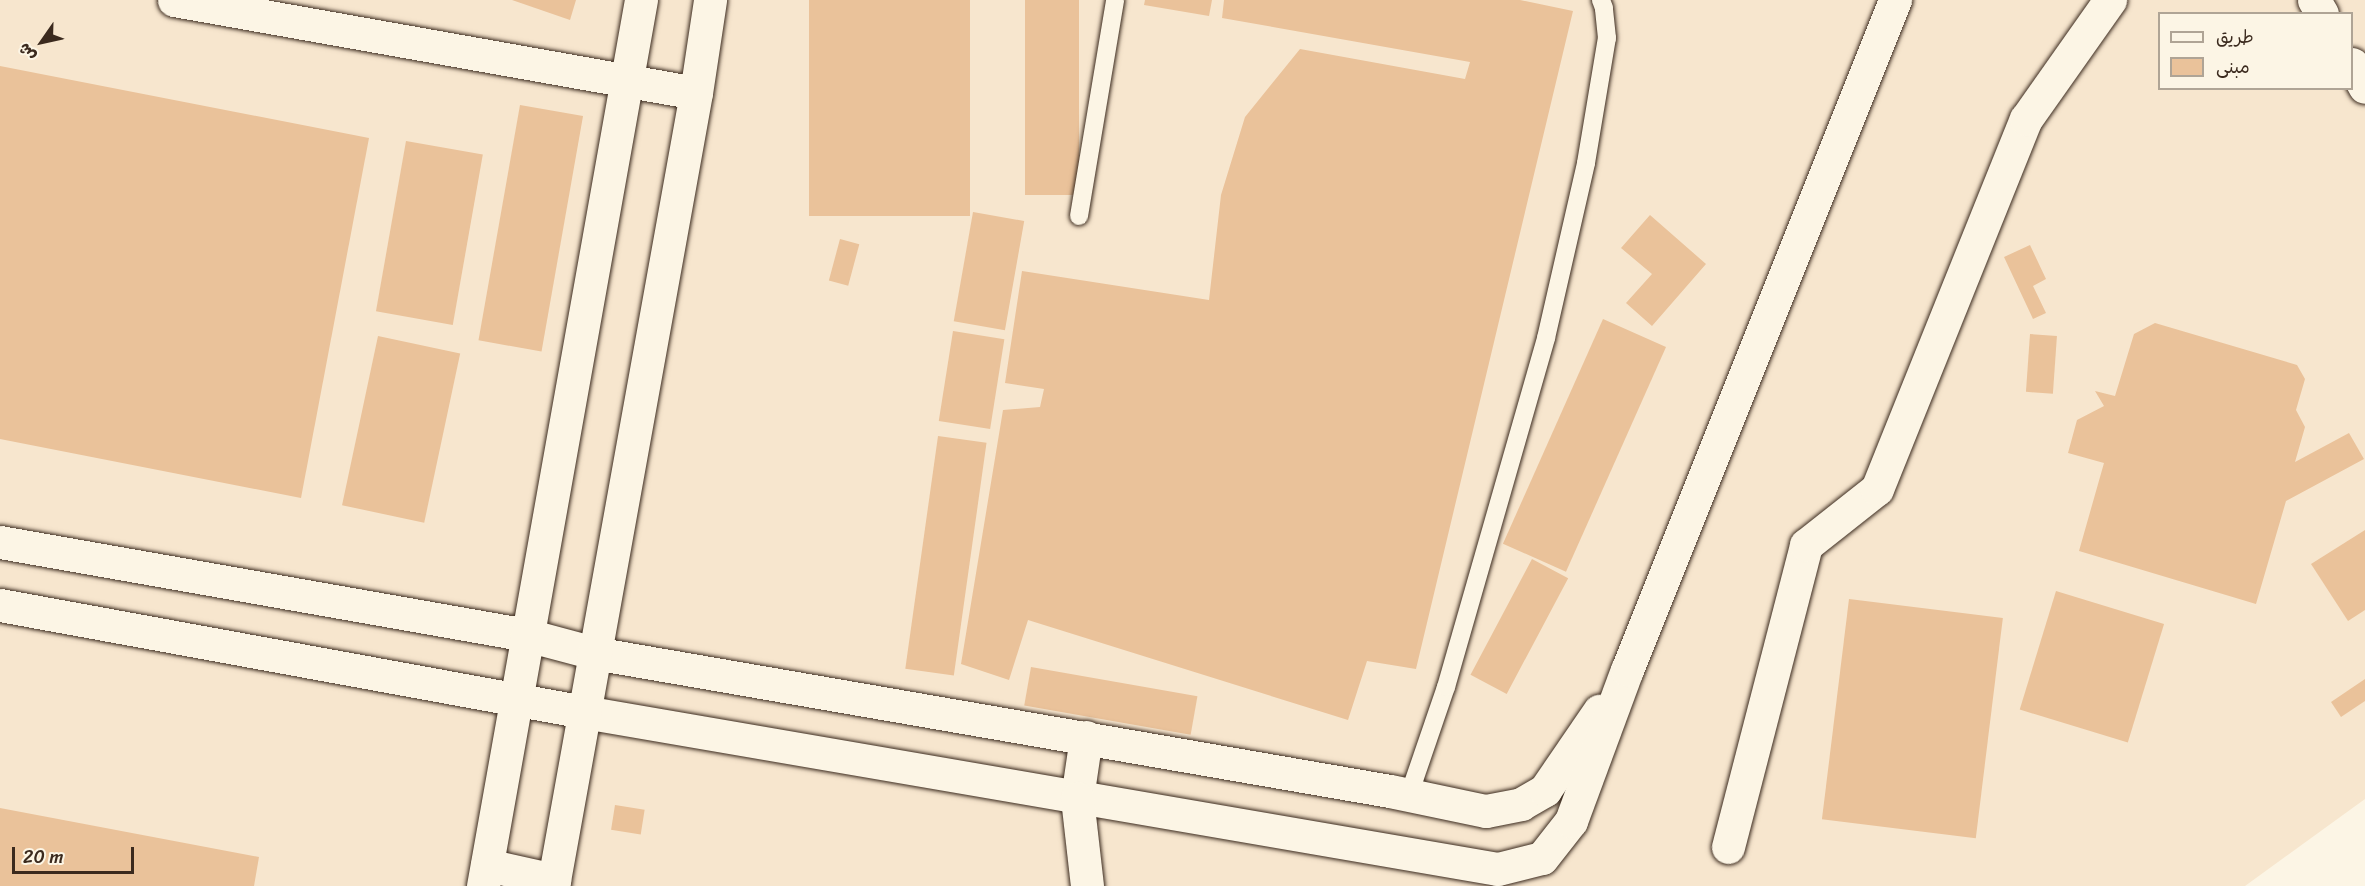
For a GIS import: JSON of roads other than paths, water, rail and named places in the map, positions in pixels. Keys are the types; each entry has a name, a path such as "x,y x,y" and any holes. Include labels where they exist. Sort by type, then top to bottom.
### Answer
{"street":[{"path":"174,0 696,93"},
{"path":"641,0 485,875 553,883 696,93 710,0"},
{"path":"0,605 584,712 1498,869 1542,858 1571,821 1627,670 1895,0"},
{"path":"1728,847 1806,545 1877,489 2026,119 2110,0"},
{"path":"2353,66 2365,87"},
{"path":"0,542 527,635 594,653 1409,795 1486,811 1521,804 1545,790 1627,670"},
{"path":"1086,738 1077,798 1087,886"}],"lane":[{"path":"1079,216 1115,0"},
{"path":"1409,795 1446,687 1546,338 1586,163 1607,38 1601,0"}]}
